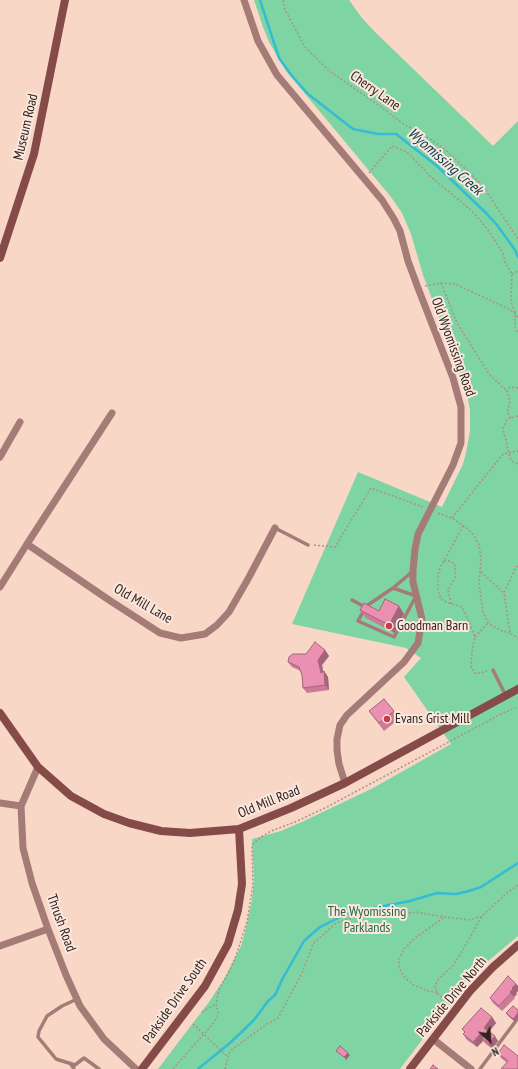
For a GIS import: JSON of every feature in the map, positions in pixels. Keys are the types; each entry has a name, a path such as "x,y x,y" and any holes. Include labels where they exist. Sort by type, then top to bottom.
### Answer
{"street":[{"name":"Museum Road","path":"0,258 34,154 65,0"},
{"name":"Old Wyomissing Road","path":"244,0 258,41 274,70 382,200 394,219 400,231 408,261 418,288 453,378 461,408 461,443 453,465 418,534 415,549 413,571 416,596 422,619 418,642 404,662 347,715 340,725 337,739 337,750 339,764 345,783"},
{"path":"0,587 112,413"},
{"path":"0,457 20,422"},
{"name":"Old Mill Lane","path":"27,544 109,600 160,632 181,638 205,634 217,626 229,612 275,528"},
{"name":"Old Mill Road","path":"0,713 38,767 71,796 104,814 129,823 161,831 190,833 239,829 292,808 345,783 518,689"},
{"name":"Thrush Road","path":"38,767 21,806 22,838 26,860 48,929 77,998 86,1014 102,1036 136,1069"},
{"path":"0,803 21,806"},
{"name":"Parkside Drive South","path":"142,1069 205,986 228,944 237,917 242,884 239,829"},
{"path":"0,946 48,929"},
{"name":"Parkside Drive North","path":"410,1069 432,1039 484,976 518,945"},
{"path":"432,1039 472,1069"}],"lane":[{"path":"275,528 308,545"},
{"path":"394,588 416,596 394,637 358,621 365,607 394,588 413,571"},
{"path":"352,600 365,607"},
{"path":"493,670 506,696"},
{"path":"77,998 47,1016 39,1031 38,1037 56,1059 75,1065 84,1058 99,1069"},
{"path":"480,1069 518,1018"},
{"path":"70,1063 74,1069"}],"path":[{"name":"Cherry Lane","path":"283,0 285,10 305,46 328,70 382,106 402,123 430,139 447,151 482,185 518,239"},
{"path":"364,179 392,146 407,152 431,177 472,212 488,230 503,253 505,262 512,274 511,301 514,313 515,328 518,333"},
{"path":"512,274 518,271"},
{"path":"418,288 440,283 455,284 514,313 518,318"},
{"path":"440,283 458,322 488,374 508,391 510,402 507,412 511,418"},
{"path":"508,391 510,387 518,388"},
{"path":"518,416 507,419 503,429 511,461 518,464"},
{"path":"452,518 503,454 518,451"},
{"path":"308,545 335,547 371,488 452,518 475,537 479,545 481,559 479,584 480,595 483,612 488,623 518,638"},
{"path":"463,526 440,568 438,575 438,591 441,599 462,607 475,637"},
{"path":"444,561 450,561 456,564 455,578 448,590 451,604"},
{"path":"510,634 504,594 515,569 518,566"},
{"path":"481,572 504,594"},
{"path":"488,623 475,637 471,668 476,674 493,670"},
{"path":"173,1069 217,1018 218,1012 216,1004 219,989 236,956 248,922 253,884 252,845 271,831 327,807 503,713 518,707"},
{"path":"437,993 435,987 437,981 453,965 460,955 482,916 518,885"},
{"path":"225,1069 230,1051 267,1024 278,1018 302,973 313,944 336,923 359,916 396,916 416,912 444,918 470,920 482,916"},
{"path":"444,918 415,938 404,949 399,959 399,968 405,978 415,986 437,993 456,1009"},
{"path":"202,1012 216,1004"},
{"path":"193,1024 228,1057"}],"green space":[{"name":"The Wyomissing Parklands","path":"254,0 349,0 362,18 375,32 493,146 518,121 518,936 481,967 465,983 400,1069 158,1069 209,1002 223,981 241,946 252,900 254,879 252,839 281,831 304,821 373,788 451,744 404,677 421,658 406,648 292,624 358,472 442,507 463,464 470,431 470,410 466,389 423,275 411,234 402,213 391,197 286,71 269,42"}],"building":[{"path":"385,599 399,606 389,625 360,610 364,603 379,611"},
{"path":"315,642 325,650 318,660 321,673 324,671 325,685 303,688 302,675 299,667 288,662 289,657 293,654 306,654"},
{"path":"384,699 394,711 379,723 369,711"},
{"path":"508,976 516,984 512,988 511,993 499,1006 490,998"},
{"path":"513,1006 518,1010 518,1013 513,1019 506,1013"},
{"path":"481,1008 492,1017 484,1028 495,1036 489,1044 482,1038 484,1036 481,1033 473,1042 463,1034 465,1032 462,1029"},
{"path":"504,1045 518,1056 518,1069 501,1069 508,1061 498,1053"},
{"path":"340,1046 348,1053 344,1057 336,1051"},
{"path":"433,1065 438,1069 430,1069"}],"waterway":[{"name":"Wyomissing Creek","path":"260,0 279,58 308,94 353,129 378,134 396,134 437,166 486,213 497,225 515,250 518,257"},
{"name":"Wyomissing Creek","path":"198,1069 230,1043 254,1020 268,1001 275,995 304,941 320,927 348,913 410,901 437,893 456,894 469,891 481,887 518,863"}],"place":[{"name":"Goodman Barn","path":"389,626"},
{"name":"Evans Grist Mill","path":"387,719"}]}
